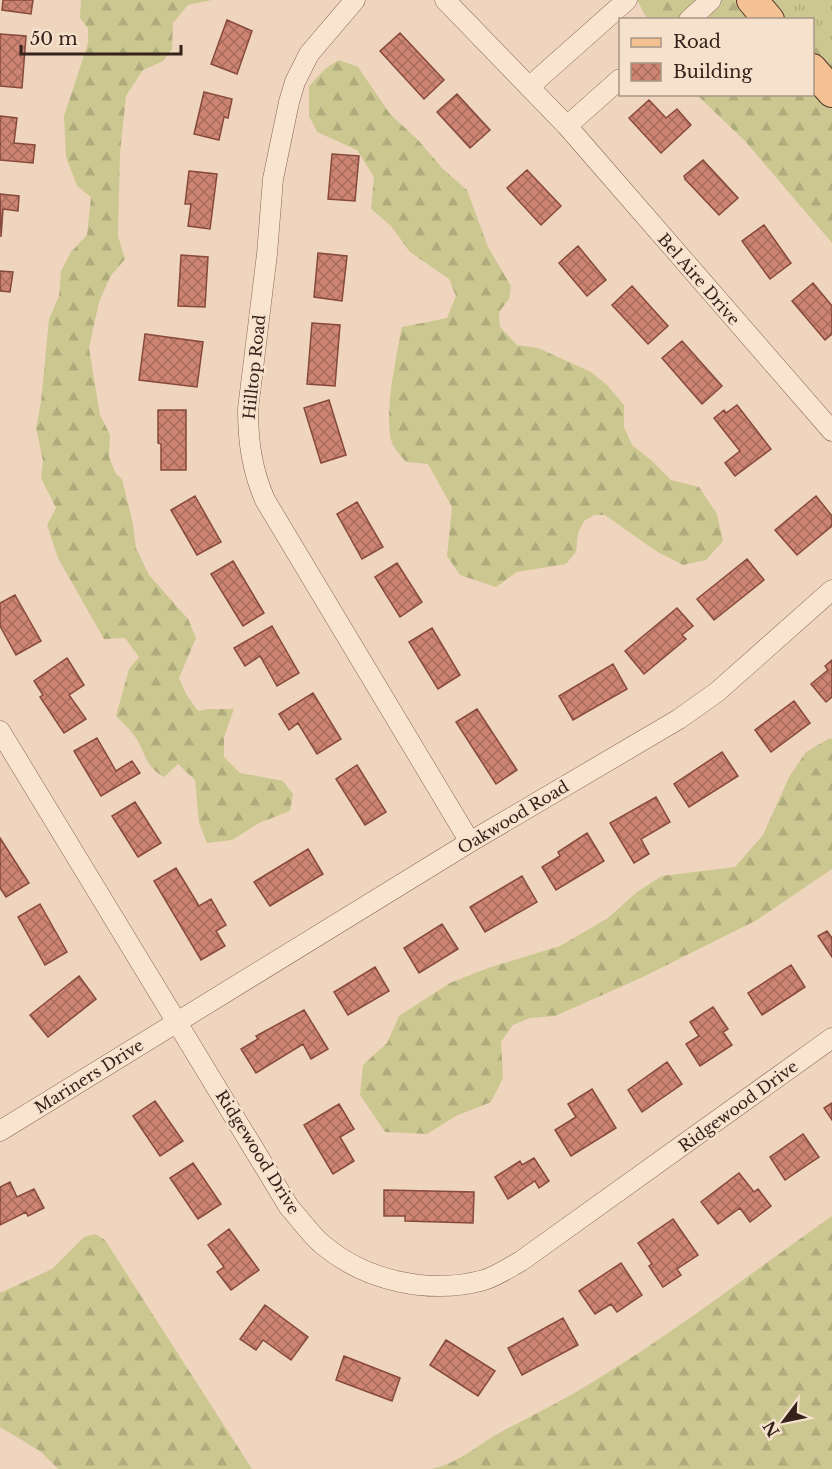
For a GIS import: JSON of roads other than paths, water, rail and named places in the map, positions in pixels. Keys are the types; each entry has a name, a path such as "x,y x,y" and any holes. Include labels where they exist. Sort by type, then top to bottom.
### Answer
{"main road":[{"path":"752,0 767,18"},
{"path":"814,70 832,92"}],"street":[{"name":"Hilltop Road","path":"355,0 309,54 295,82 289,102 273,180 267,254 248,409 251,458 256,479 265,500 470,842"},
{"name":"Bel Aire Drive","path":"446,0 567,126 832,431"},
{"path":"529,87 627,0"},
{"path":"690,18 711,0"},
{"path":"567,126 619,81"},
{"name":"Oakwood Road","path":"178,1022 470,842 679,719 717,692 832,590"},
{"name":"Ridgewood Drive","path":"0,731 289,1207 322,1244 356,1268 396,1282 439,1286 485,1280 521,1261 832,1038"},
{"name":"Mariners Drive","path":"0,1131 178,1022"}]}
